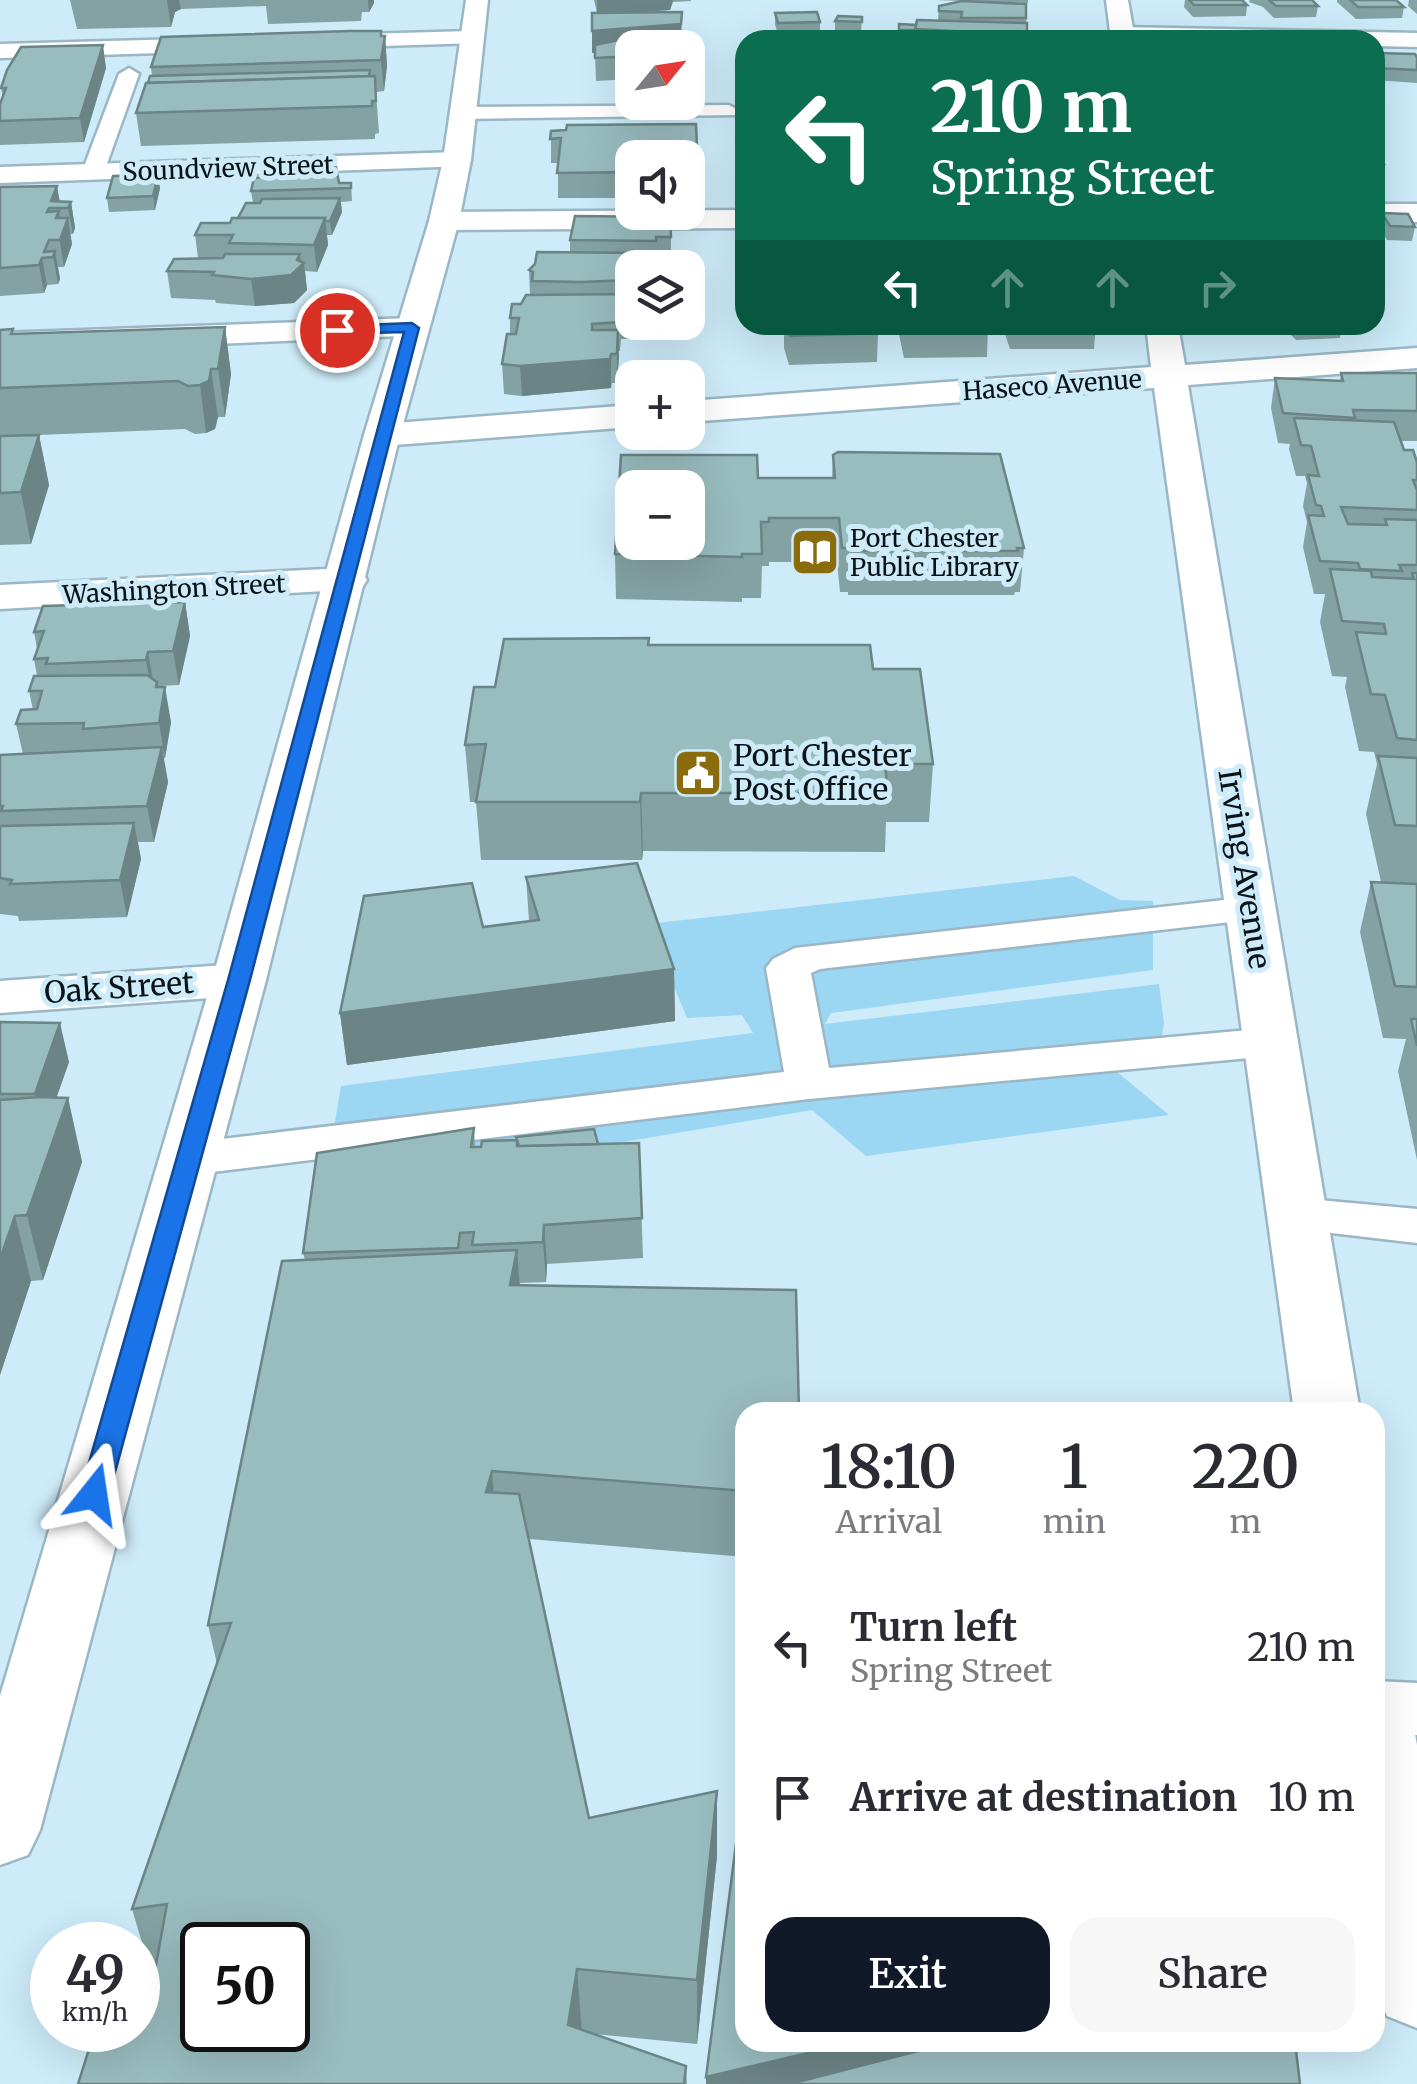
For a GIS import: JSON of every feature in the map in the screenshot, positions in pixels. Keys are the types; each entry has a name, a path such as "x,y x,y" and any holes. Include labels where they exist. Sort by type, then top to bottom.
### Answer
{"street":[{"path":"0,1830 239,980 348,580 382,435 444,221 477,0"},
{"path":"1117,0 1121,30"},
{"path":"0,51 471,38"},
{"path":"1385,40 1417,40"},
{"name":"Soundview Street","path":"0,175 456,160"},
{"path":"1385,214 1417,213"},
{"path":"444,221 735,219"},
{"path":"0,343 412,328"},
{"name":"Irving Avenue","path":"1163,335 1325,1402"},
{"name":"Haseco Avenue","path":"705,411 1417,358"},
{"path":"382,435 615,417"},
{"name":"Washington Street","path":"0,597 348,580"},
{"name":"Oak Street","path":"0,997 239,980"},
{"path":"1385,1786 1417,1988"}],"lane":[{"path":"93,172 129,74"},
{"path":"462,114 729,111"},
{"path":"809,1084 788,968 810,957 1251,909"},
{"path":"188,1159 809,1084 1272,1042"},
{"path":"1297,1215 1417,1226"},
{"path":"1385,1708 1417,1709"}],"shaded area":[{"path":"1074,876 1120,900 1153,901 1153,970 831,1013 825,1024 1159,984 1164,1023 1158,1063 1110,1066 1169,1115 866,1156 812,1110 323,1193 341,1086 753,1033 742,1015 687,1018 648,924"}],"building":[{"path":"1189,0 1242,0 1247,5 1194,5"},
{"path":"1269,0 1312,0 1318,6 1276,6"},
{"path":"1350,0 1396,0 1404,7 1358,7"},
{"path":"962,1 1026,4 1026,18 961,18 962,12 939,11 939,6"},
{"path":"682,12 681,24 592,31 592,13"},
{"path":"817,12 820,22 778,23 775,13"},
{"path":"838,16 862,17 862,22 835,21"},
{"path":"917,20 1027,23 1027,30 915,29"},
{"path":"899,24 916,25 915,30 899,30"},
{"path":"381,31 381,36 385,36 381,60 151,67 161,37"},
{"path":"615,41 615,57 595,58 595,45"},
{"path":"103,45 80,118 0,121 0,104 6,88 1,88 21,47"},
{"path":"1385,53 1415,54 1417,70 1385,68"},
{"path":"370,70 369,76 148,83 150,76"},
{"path":"375,76 376,101 372,101 372,106 136,113 146,83"},
{"path":"696,124 697,140 615,140 615,172 557,173 561,138 550,139 551,131 566,130 567,125"},
{"path":"336,167 339,183 351,183 351,188 251,191 254,178 267,177 269,169"},
{"path":"158,175 153,196 107,198 113,176"},
{"path":"57,186 51,201 71,202 68,208 49,208 47,212 59,211 56,218 68,218 60,240 49,240 44,252 55,251 53,257 42,258 39,265 0,268 0,187"},
{"path":"340,198 330,221 238,218 246,203 260,203 262,199"},
{"path":"1385,213 1408,214 1415,227 1390,226"},
{"path":"575,216 615,216 615,230 671,230 671,237 656,237 656,241 570,240"},
{"path":"232,218 325,218 314,245 229,243 233,235 195,235 201,223 230,223"},
{"path":"537,252 615,253 615,281 532,281 533,272 529,270 535,264"},
{"path":"225,254 300,254 297,260 304,263 291,275 251,279 212,275 214,272 167,271 174,259 223,258"},
{"path":"615,294 615,322 592,324 592,330 615,330 617,354 611,354 610,359 502,364 507,334 516,334 519,318 510,318 512,304 521,304 526,295"},
{"path":"225,327 218,369 211,369 209,381 200,385 188,386 178,381 0,388 0,330 13,329 11,334"},
{"path":"1341,373 1417,373 1417,411 1353,410 1355,418 1283,413 1275,378 1343,381"},
{"path":"1294,418 1394,422 1404,450 1413,450 1417,462 1417,480 1413,480 1417,510 1341,507 1348,524 1387,525 1385,519 1417,520 1417,565 1399,565 1402,571 1360,569 1358,563 1320,561 1308,515 1324,516 1321,506 1316,505 1308,475 1319,476 1311,446 1301,445"},
{"path":"39,435 21,492 0,493 0,436"},
{"path":"838,452 1000,454 1024,548 850,551 842,548 839,518 769,518 769,522 761,522 762,554 705,556 705,470 620,470 621,455 757,455 758,478 835,478 833,455"},
{"path":"1330,569 1414,579 1412,573 1417,573 1417,740 1397,738 1385,695 1371,694 1356,632 1386,634 1384,624 1342,621"},
{"path":"185,602 173,651 148,652 146,660 46,664 48,658 34,659 44,631 34,632 43,606"},
{"name":"Port Chester Post Office","path":"649,638 648,645 870,645 873,669 920,669 933,764 885,764 888,793 641,793 640,802 476,802 486,744 465,745 474,687 495,687 504,639"},
{"path":"147,675 157,682 156,687 165,687 159,723 83,729 84,723 16,724 21,710 37,709 42,691 29,691 34,676"},
{"path":"162,747 147,806 1,811 0,755"},
{"path":"1378,756 1417,758 1417,826 1395,825"},
{"path":"134,823 120,880 10,884 12,880 0,878 0,826"},
{"path":"637,863 674,969 340,1013 364,896 472,883 483,927 539,920 526,877"},
{"path":"1371,882 1417,884 1417,987 1395,986"},
{"path":"1411,1019 1417,1019 1417,1046"},
{"path":"0,1022 60,1023 35,1094 0,1094"},
{"path":"68,1098 27,1215 15,1216 0,1259 0,1100"},
{"path":"474,1128 471,1147 481,1147 482,1141 517,1140 517,1146 639,1143 642,1218 544,1225 543,1242 472,1245 474,1232 460,1233 458,1248 303,1253 317,1153"},
{"path":"594,1129 598,1144 519,1146 516,1137"},
{"path":"517,1250 510,1285 796,1290 799,1402 735,1402 735,1490 492,1471 486,1492 519,1494 589,1818 717,1791 697,1980 577,1969 568,2025 686,2066 684,2084 78,2084 88,2052 160,2052 160,1943 167,1904 132,1909 231,1623 208,1625 282,1261"},
{"path":"735,1852 735,2052 812,2052 706,2077"},
{"path":"914,2052 1296,2052 1300,2084 790,2084"}],"place":[{"name":"Port Chester Public Library","path":"815,552"},
{"name":"Port Chester Post Office","path":"698,773"}],"route":[{"path":"94,1494 239,980 412,328 337,330"}]}
